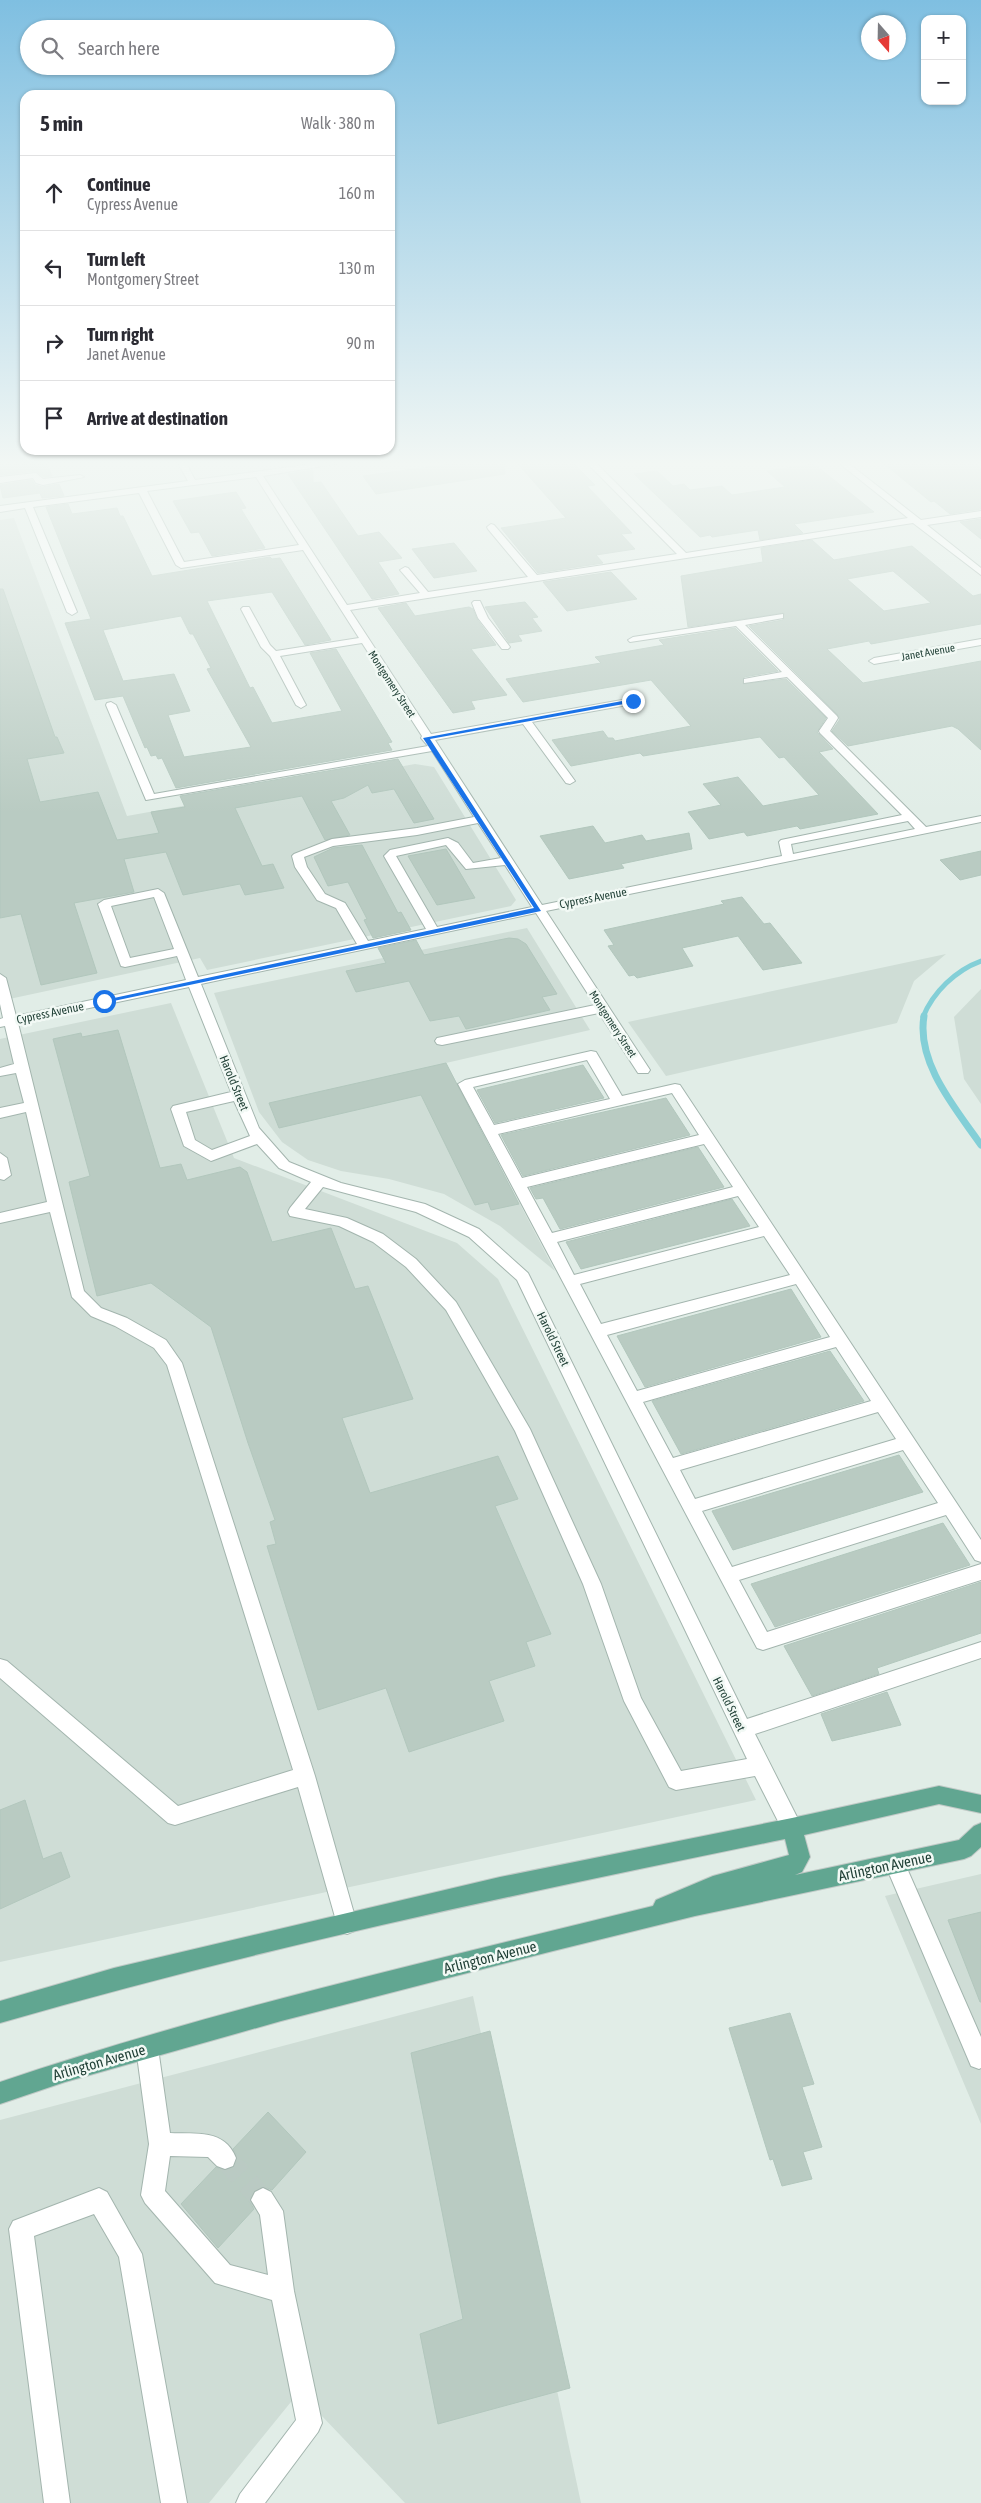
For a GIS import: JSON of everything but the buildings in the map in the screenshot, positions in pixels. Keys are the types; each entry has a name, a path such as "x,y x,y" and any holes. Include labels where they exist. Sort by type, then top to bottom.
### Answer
{"main road":[{"path":"0,2012 114,1979 500,1887 792,1828 938,1795 981,1804"},
{"path":"632,1922 713,1886 795,1865 800,1858 799,1848 792,1828"},
{"name":"Arlington Avenue","path":"0,2093 65,2071 281,2010 632,1922 964,1849 981,1833"}],"street":[{"path":"59,580 72,612"},
{"name":"Montgomery Street","path":"325,580 643,1070"},
{"path":"413,580 426,595"},
{"path":"343,608 529,580"},
{"path":"473,588 480,599 477,603 483,618 505,647"},
{"path":"460,590 468,601 477,603"},
{"path":"246,609 266,647 274,654 301,705"},
{"path":"633,640 780,616"},
{"path":"738,623 833,718 824,731 924,831"},
{"path":"274,654 364,640"},
{"name":"Janet Avenue","path":"874,662 981,642"},
{"path":"748,681 789,674"},
{"path":"426,738 633,701"},
{"path":"111,705 150,798 433,748"},
{"path":"525,720 570,781"},
{"path":"788,859 785,842 910,817"},
{"path":"366,946 340,906 321,897 301,867 298,856 307,850 359,838 439,828 480,819"},
{"name":"Cypress Avenue","path":"5,1022 538,909 981,819"},
{"path":"433,932 390,856 394,852 448,841 470,867 506,861"},
{"name":"Harold Street","path":"182,951 125,963 104,904 158,893 182,951 253,1130 284,1165 337,1186 420,1208 474,1233 523,1277 742,1730 792,1828"},
{"path":"0,978 5,1022 22,1068 77,1293 96,1312 121,1322 160,1344 174,1363 304,1776 347,1924"},
{"path":"442,1042 602,1008"},
{"path":"619,1102 590,1055 465,1084 763,1642 981,1572"},
{"path":"0,1072 22,1068"},
{"path":"490,1131 675,1088 981,1555"},
{"path":"239,1095 178,1109 189,1143 211,1156 260,1138"},
{"path":"0,1113 32,1106"},
{"path":"519,1184 708,1138"},
{"path":"0,1158 4,1175"},
{"path":"321,1180 295,1212 342,1222 378,1238 411,1263 451,1306 522,1429 592,1584 633,1701 676,1781 760,1766"},
{"path":"549,1239 742,1190"},
{"path":"0,1218 56,1205"},
{"path":"571,1281 768,1230"},
{"path":"598,1331 800,1278"},
{"path":"634,1398 840,1340"},
{"path":"670,1466 882,1404"},
{"path":"691,1507 907,1442"},
{"path":"728,1576 950,1507"},
{"path":"742,1730 981,1650"},
{"path":"0,1667 175,1816 304,1776"},
{"path":"895,1864 979,2058 981,2057"},
{"path":"148,2048 160,2144 153,2195 223,2275 282,2291"},
{"path":"160,2144 213,2146 225,2158"},
{"path":"57,2503 21,2229 99,2200 130,2254 174,2503"},
{"path":"249,2503 309,2423 282,2291 271,2210 263,2200"}],"shaded area":[{"path":"0,580 37,580 127,816 415,764 434,767 516,900 511,906 207,970 200,958 0,1001"},
{"path":"527,928 590,1030 446,1063 555,1271 500,1226 444,1194 389,1179 341,1171 308,1160 282,1142 259,1112 214,993"},
{"path":"946,954 914,981 897,1023 666,1076 628,1022"},
{"path":"981,989 981,1104 964,1079 954,1017"},
{"path":"171,1003 234,1158 457,1243 498,1279 756,1800 0,1962 0,1039"},
{"path":"981,1874 981,2124 885,1896"},
{"path":"473,1996 581,2503 405,2503 299,2392 209,2503 0,2503 0,2120"}],"waterway":[{"path":"923,1017 933,999 946,983 963,970 981,961"},
{"path":"924,1016 923,1034 932,1068 950,1101 981,1145"}],"tunnel":[{"path":"225,2158 263,2200"}],"route":[{"path":"104,1001 538,909 426,738 633,701"}]}
